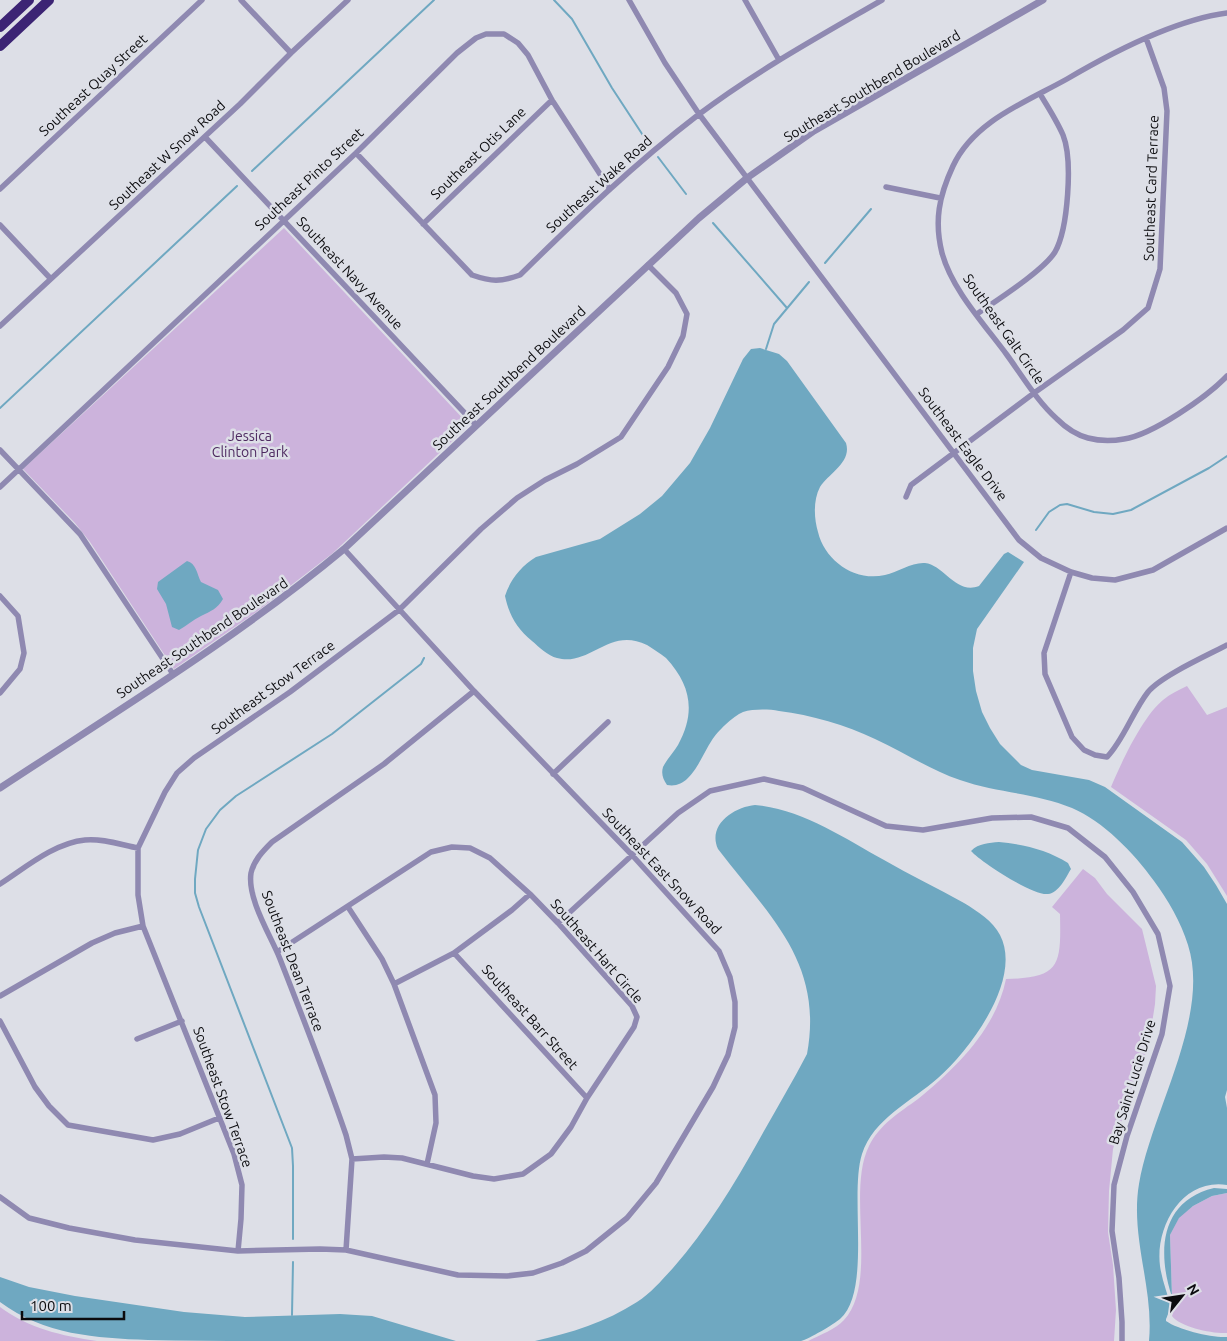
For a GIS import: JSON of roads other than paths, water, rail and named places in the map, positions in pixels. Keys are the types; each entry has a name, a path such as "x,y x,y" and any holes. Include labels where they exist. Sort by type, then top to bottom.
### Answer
{"highway":[{"path":"0,27 29,0"},
{"path":"0,46 49,0"}],"street":[{"name":"Southeast Quay Street","path":"0,189 202,0"},
{"path":"241,0 291,53"},
{"name":"Southeast W Snow Road","path":"0,326 205,137 348,0"},
{"path":"629,0 665,63 699,114 747,178"},
{"path":"745,0 779,60"},
{"name":"Southeast Wake Road","path":"356,153 472,275 489,281 505,280 520,275 609,188 699,114 779,60 882,0"},
{"name":"Southeast Southbend Boulevard","path":"0,788 238,631 301,585 344,549 699,218 747,178 814,131 1043,0"},
{"name":"Southeast Galt Circle","path":"1227,13 1209,15 1146,38 1105,57 990,122 963,148 953,165 940,198 937,225 942,254 955,284 1034,393 1057,420 1075,432 1089,438 1108,441 1126,439 1142,433 1204,397 1227,376"},
{"name":"Southeast Pinto Street","path":"0,486 356,153 457,53 476,38 486,34 504,34 518,43 528,55 552,100 609,188"},
{"name":"Southeast Card Terrace","path":"906,497 912,485 1034,393 1123,330 1148,308 1160,269 1167,110 1164,88 1146,38"},
{"path":"977,314 1043,266 1055,252 1064,225 1068,166 1063,135 1040,94"},
{"name":"Southeast Otis Lane","path":"423,224 552,100"},
{"name":"Southeast Navy Avenue","path":"205,137 476,426"},
{"name":"Southeast Eagle Drive","path":"747,178 1019,540 1041,558 1071,572 1092,578 1115,580 1153,570 1227,528"},
{"path":"886,187 940,198"},
{"path":"0,226 50,278"},
{"name":"Southeast Stow Terrace","path":"238,1252 242,1219 242,1185 234,1154 143,926 138,895 138,848 161,799 177,773 194,758 290,692 399,610 481,529 517,498 621,437 668,367 683,336 687,314 676,293 648,265"},
{"path":"0,450 80,534 173,674"},
{"name":"Southeast East Snow Road","path":"0,1197 29,1218 69,1228 135,1240 238,1252 346,1250 458,1275 508,1276 533,1273 562,1263 586,1251 627,1218 656,1183 714,1087 728,1055 735,1027 735,1002 730,978 720,951 632,855 474,692 344,549"},
{"path":"1071,572 1044,653 1045,674 1072,738 1084,750 1095,755 1107,757 1113,751 1134,712 1150,690 1172,674 1227,644"},
{"path":"0,596 18,616 24,653 20,669 0,693"},
{"name":"Southeast Dean Terrace","path":"346,1250 352,1159 337,1110 277,952 259,912 252,892 251,873 257,857 272,842 384,764 474,692"},
{"path":"553,774 608,722"},
{"name":"Bay Saint Lucie Drive","path":"558,923 678,813 710,791 764,779 803,788 886,826 923,830 992,818 1031,817 1068,828 1105,857 1132,892 1158,934 1170,986 1162,1034 1127,1136 1114,1185 1112,1231 1119,1278 1122,1341"},
{"path":"0,884 62,845 85,839 138,848"},
{"name":"Southeast Hart Circle","path":"277,952 431,852 452,847 470,848 490,858 530,894 632,1006 637,1017 634,1027 587,1098 571,1128 551,1154 523,1174 494,1179 473,1176 402,1158 352,1159"},
{"path":"394,984 454,953 512,910 530,894"},
{"path":"348,907 382,959 394,984 435,1095 436,1124 427,1164"},
{"path":"0,996 92,943 115,933 143,926"},
{"name":"Southeast Barr Street","path":"454,953 587,1098"},
{"path":"0,1021 48,1106 68,1125 153,1140 180,1134 219,1118"},
{"path":"137,1039 182,1021"}],"water":[{"path":"760,348 779,354 787,361 846,443 847,450 843,462 820,487 816,498 815,515 817,527 827,552 843,567 863,575 885,575 915,564 925,563 932,565 957,583 971,588 979,586 1004,554 1008,552 1024,562 977,629 973,648 973,671 976,691 982,712 990,728 1000,744 1021,765 1032,770 1089,780 1105,787 1182,842 1204,867 1227,904 1227,1090 1225,1097 1227,1108 1227,1185 1211,1185 1197,1189 1185,1197 1175,1208 1167,1221 1162,1236 1160,1266 1171,1308 1166,1321 1196,1333 1227,1337 1227,1341 1149,1341 1150,1321 1137,1223 1139,1184 1145,1156 1186,1033 1192,1003 1193,973 1188,945 1174,912 1154,881 1127,849 1106,829 1072,808 1045,799 988,788 960,780 852,729 816,718 775,710 751,710 735,717 714,737 689,777 675,785 667,785 662,772 663,767 684,733 689,710 686,689 681,678 666,658 647,645 634,640 622,640 580,657 569,659 557,658 547,653 527,636 511,615 505,596 510,584 517,574 536,557 600,539 640,514 662,496 690,463 710,428 743,359 751,349"},
{"path":"187,561 194,566 201,582 218,590 223,599 213,609 179,630 172,627 166,604 157,589 158,582"},
{"path":"755,805 789,812 822,826 974,909 993,925 1000,935 1005,953 1005,972 999,992 978,1032 951,1066 884,1121 867,1142 862,1154 859,1172 858,1265 855,1287 850,1306 840,1319 801,1341 535,1341 601,1321 642,1298 660,1282 697,1238 730,1190 807,1054 810,1021 807,992 799,966 788,941 773,918 718,849 716,840 716,832 724,819 739,809"},
{"path":"999,842 1017,844 1043,851 1068,863 1071,869 1056,891 1048,894 1031,890 996,870 971,851 981,845"},
{"path":"1214,1188 1227,1189 1227,1193 1212,1196 1193,1206 1179,1218 1170,1235 1172,1297 1165,1263 1164,1246 1167,1230 1173,1216 1183,1204 1196,1195"},
{"path":"0,1277 29,1287 75,1296 184,1312 245,1317 340,1314 372,1316 456,1341 177,1341 90,1336 71,1333 34,1322 0,1302"}],"waterway":[{"path":"252,171 434,0"},
{"path":"554,0 572,19 612,88 648,143"},
{"path":"658,157 686,194"},
{"path":"0,408 237,186"},
{"path":"825,263 871,209"},
{"path":"713,223 787,308"},
{"path":"766,349 774,324 809,282"},
{"path":"1036,530 1049,512 1060,505 1067,504 1094,512 1113,514 1131,510 1209,468 1227,456"},
{"path":"293,1239 292,1148 199,907 195,893 198,850 206,829 220,810 236,796 332,734 421,664 424,658"},
{"path":"292,1315 293,1262"}],"park label":[{"name":"Jessica Clinton Park","path":"250,444"}]}
